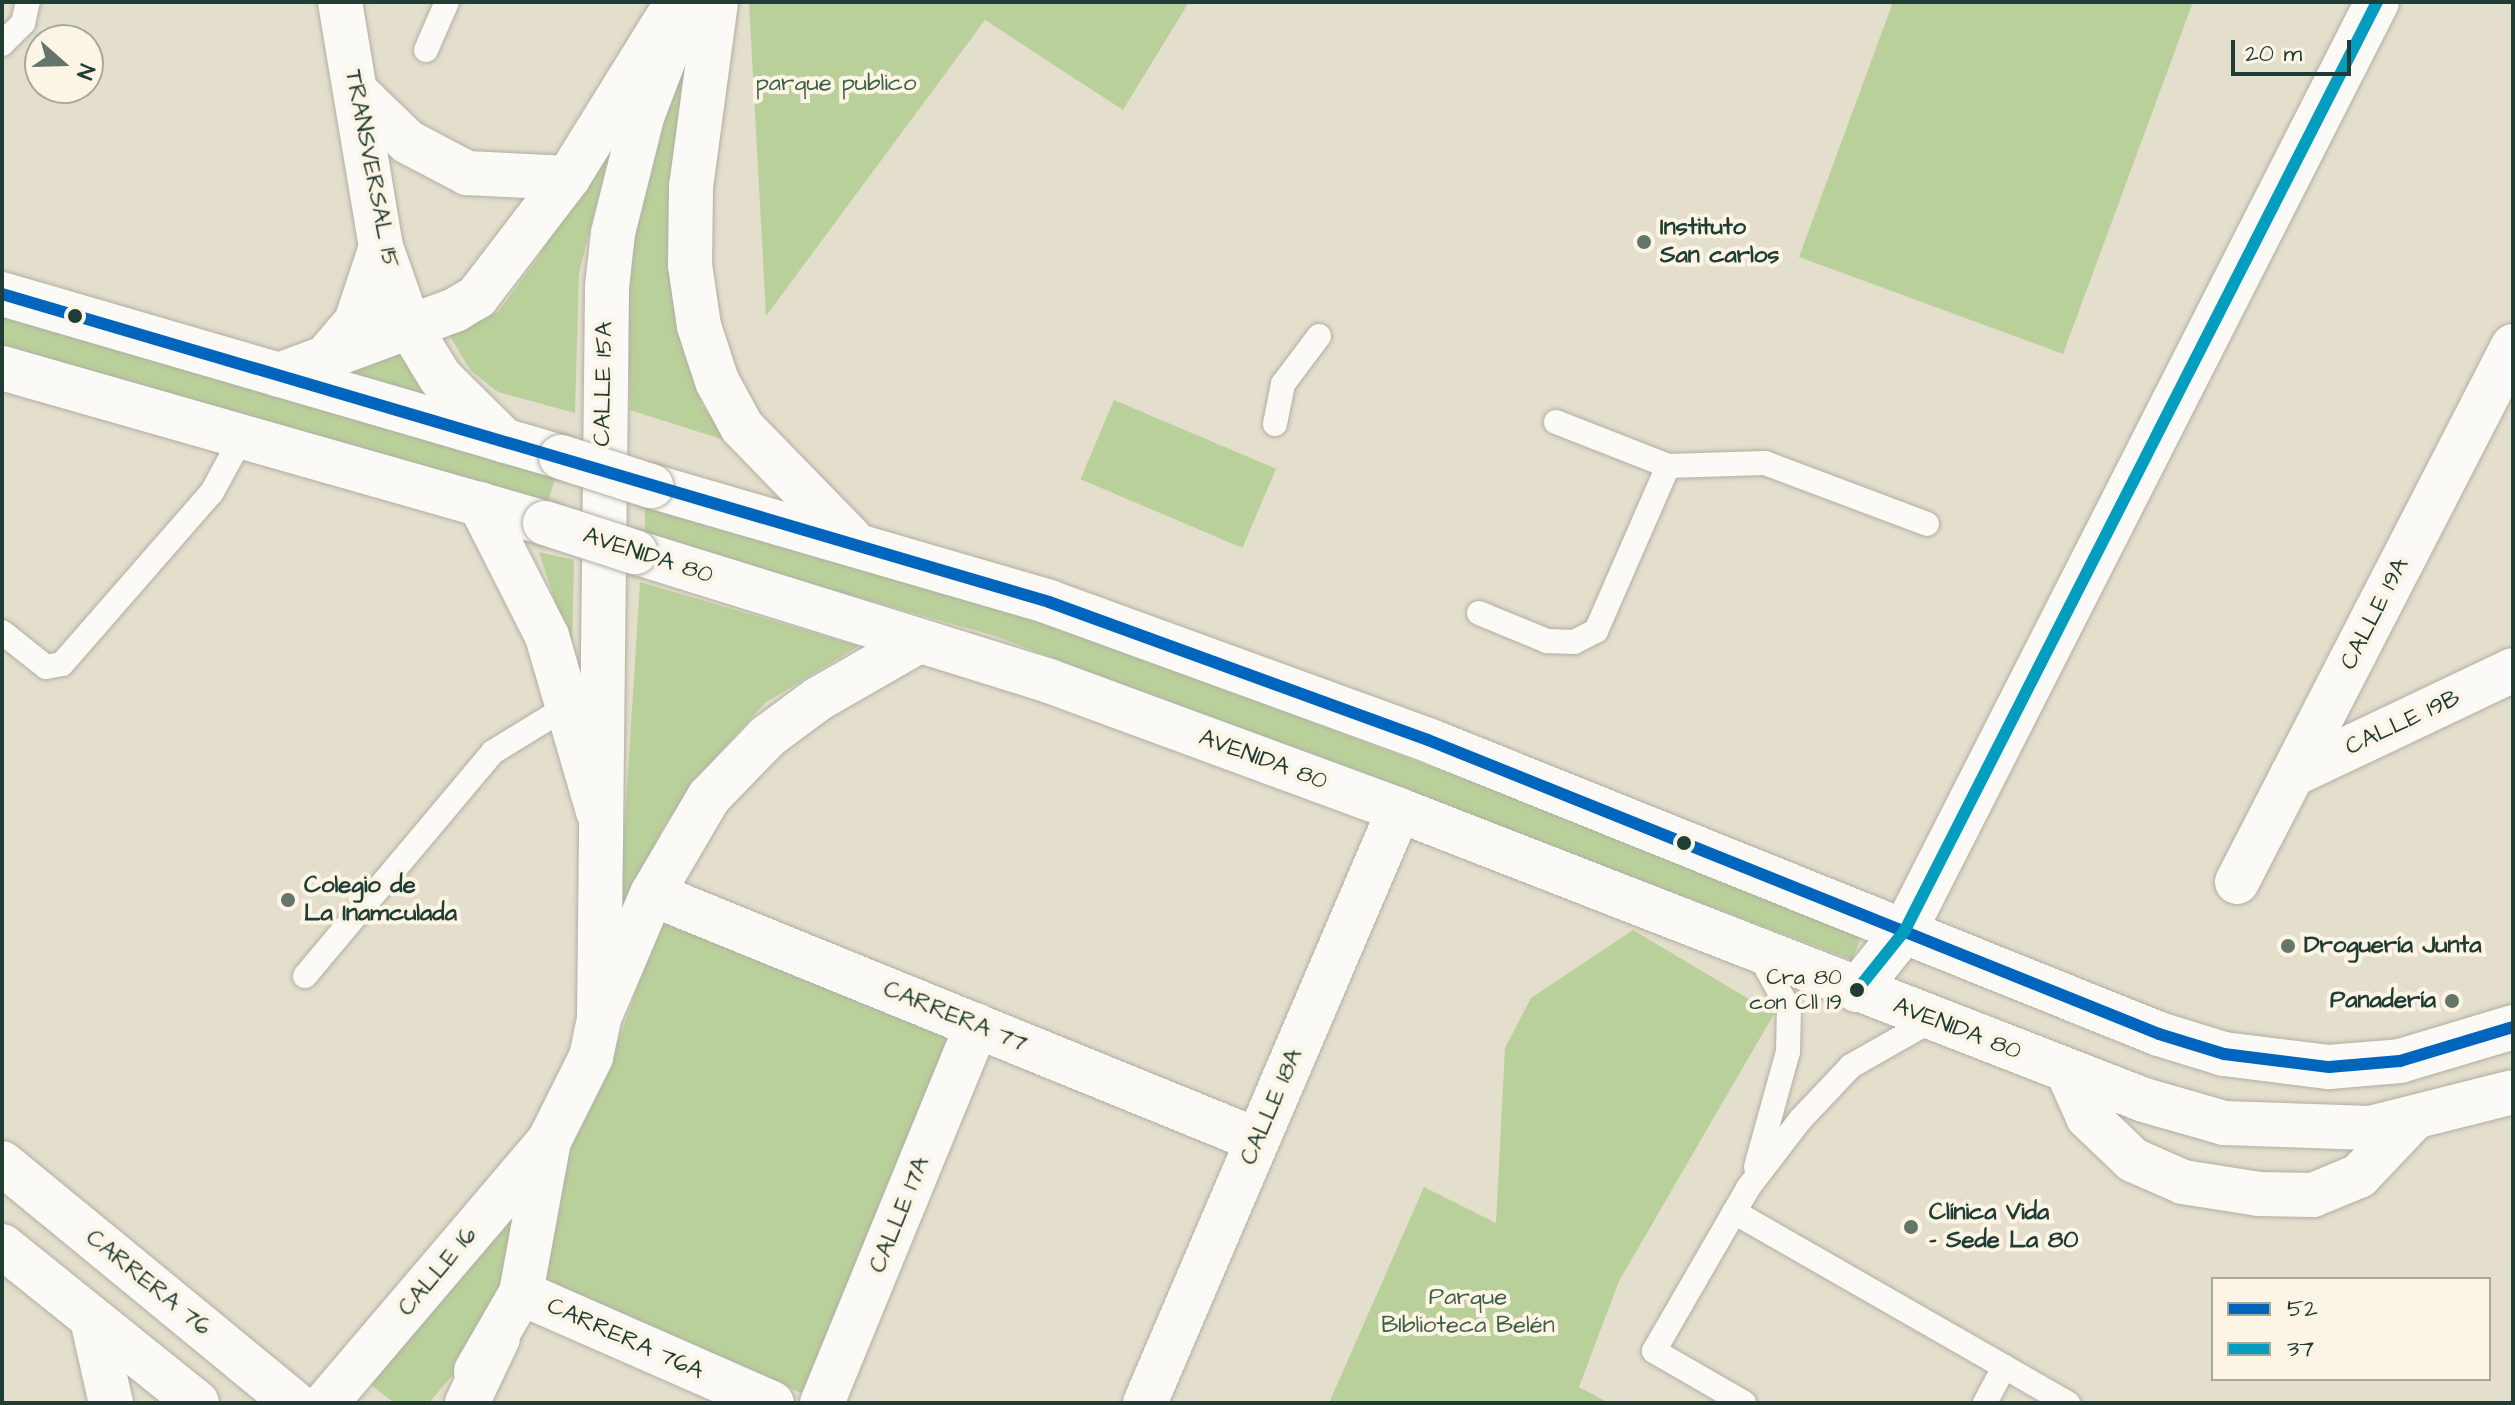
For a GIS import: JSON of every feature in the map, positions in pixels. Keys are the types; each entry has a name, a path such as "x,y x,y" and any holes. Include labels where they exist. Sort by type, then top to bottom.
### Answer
{"main road":[{"name":"TRANSVERSAL 15","path":"340,2 358,94 381,247 409,326 449,388 505,441"},
{"path":"279,375 477,297 568,178 677,2"},
{"name":"CALLE 15A","path":"599,1018 598,812 609,273 613,233 643,114 687,2"},
{"path":"716,2 691,186 690,265 699,326 717,381 742,427 855,543"},
{"path":"1857,990 1905,930 2377,2"},
{"path":"358,94 408,142 467,173 568,178"},
{"path":"326,357 356,322 381,247"},
{"path":"2,294 1049,602 1428,740 2159,1034 2273,1064 2329,1067 2400,1061 2513,1027"},
{"name":"CALLE 19A","path":"2237,882 2513,346"},
{"name":"AVENIDA 80","path":"2,368 545,523 1049,681 1399,810 2068,1072 2224,1123 2370,1128 2513,1092"},
{"path":"480,504 547,636 598,812"},
{"path":"599,1018 652,894 709,797 768,736 818,699 919,641"},
{"name":"CALLE 19B","path":"2292,775 2513,670"},
{"name":"CALLE 18A","path":"1145,1403 1399,810"},
{"name":"CARRERA 77","path":"652,894 1257,1140"},
{"name":"CALLE 16","path":"326,1403 549,1141 582,1079 599,1018"},
{"name":"CALLE 17A","path":"822,1403 977,1026"},
{"path":"2068,1072 2088,1117 2133,1160 2183,1182 2259,1194 2313,1195 2359,1176 2413,1119"},
{"name":"CALLE 16","path":"451,1403 498,1338 521,1293 532,1256 549,1141"},
{"name":"CARRERA 76","path":"2,1163 294,1403"},
{"path":"9,1263 92,1319 197,1403"},
{"name":"CARRERA 76A","path":"521,1293 772,1403"},
{"path":"92,1319 111,1403"},
{"path":"467,1403 498,1338"}],"lane":[{"path":"2,44 23,23 28,2"},
{"path":"426,50 447,2"},
{"path":"1275,424 1283,384 1319,336"},
{"path":"1556,422 1668,466 1765,463 1927,524"},
{"path":"2,632 46,667 62,664 212,492 242,437"},
{"path":"1479,613 1547,641 1574,642 1596,631 1668,466"},
{"path":"305,976 493,752 568,706"},
{"path":"1748,1188 1774,1118 1789,1047 1789,1009 1756,951"},
{"path":"1744,1403 1654,1351 1748,1188 1800,1120 1851,1066 1932,1020"},
{"path":"1734,1212 2068,1403"},
{"path":"1985,1403 2004,1367"}],"green space":[{"name":"parque publico","path":"749,2 1189,2 1123,110 985,20 766,316"},
{"path":"1893,2 2193,2 2063,354 1799,257"},
{"path":"697,33 673,258 683,350 702,405 737,444 630,410 628,317 635,228 660,127"},
{"path":"619,117 579,273 575,413 498,392 471,371 446,330 498,312 537,259"},
{"path":"2,313 557,472 548,504 2,347"},
{"path":"398,349 451,409 343,374"},
{"path":"1114,400 1276,469 1242,548 1080,479"},
{"path":"645,505 999,604 1864,930 1852,960 992,635 645,538"},
{"path":"539,552 574,560 572,654"},
{"path":"640,582 859,646 765,703 714,759 665,824 618,930"},
{"path":"664,915 958,1040 809,1396 543,1288 560,1146 608,1069"},
{"name":"Parque BIblioteca Belén","path":"1633,930 1774,1014 1619,1281 1579,1387 1609,1403 1329,1403 1424,1187 1496,1223 1505,1048 1531,998"},
{"path":"519,1196 505,1277 472,1352 429,1403 394,1403 361,1377"}],"transit line":[{"name":"37","path":"1857,990 1905,930 2377,2"},
{"name":"52","path":"2,294 1049,602 1428,740 2159,1034 2224,1054 2329,1067 2400,1061 2513,1027"}],"place":[{"name":"Instituto San carlos","path":"1644,242"},
{"name":"Colegio de La Inamculada","path":"288,900"},
{"name":"Droguería Junta","path":"2288,946"},
{"name":"Cra 80 con Cll 19","path":"1857,990"},
{"name":"Panadería","path":"2452,1001"},
{"name":"Clínica Vida - Sede La 80","path":"1911,1227"}]}
